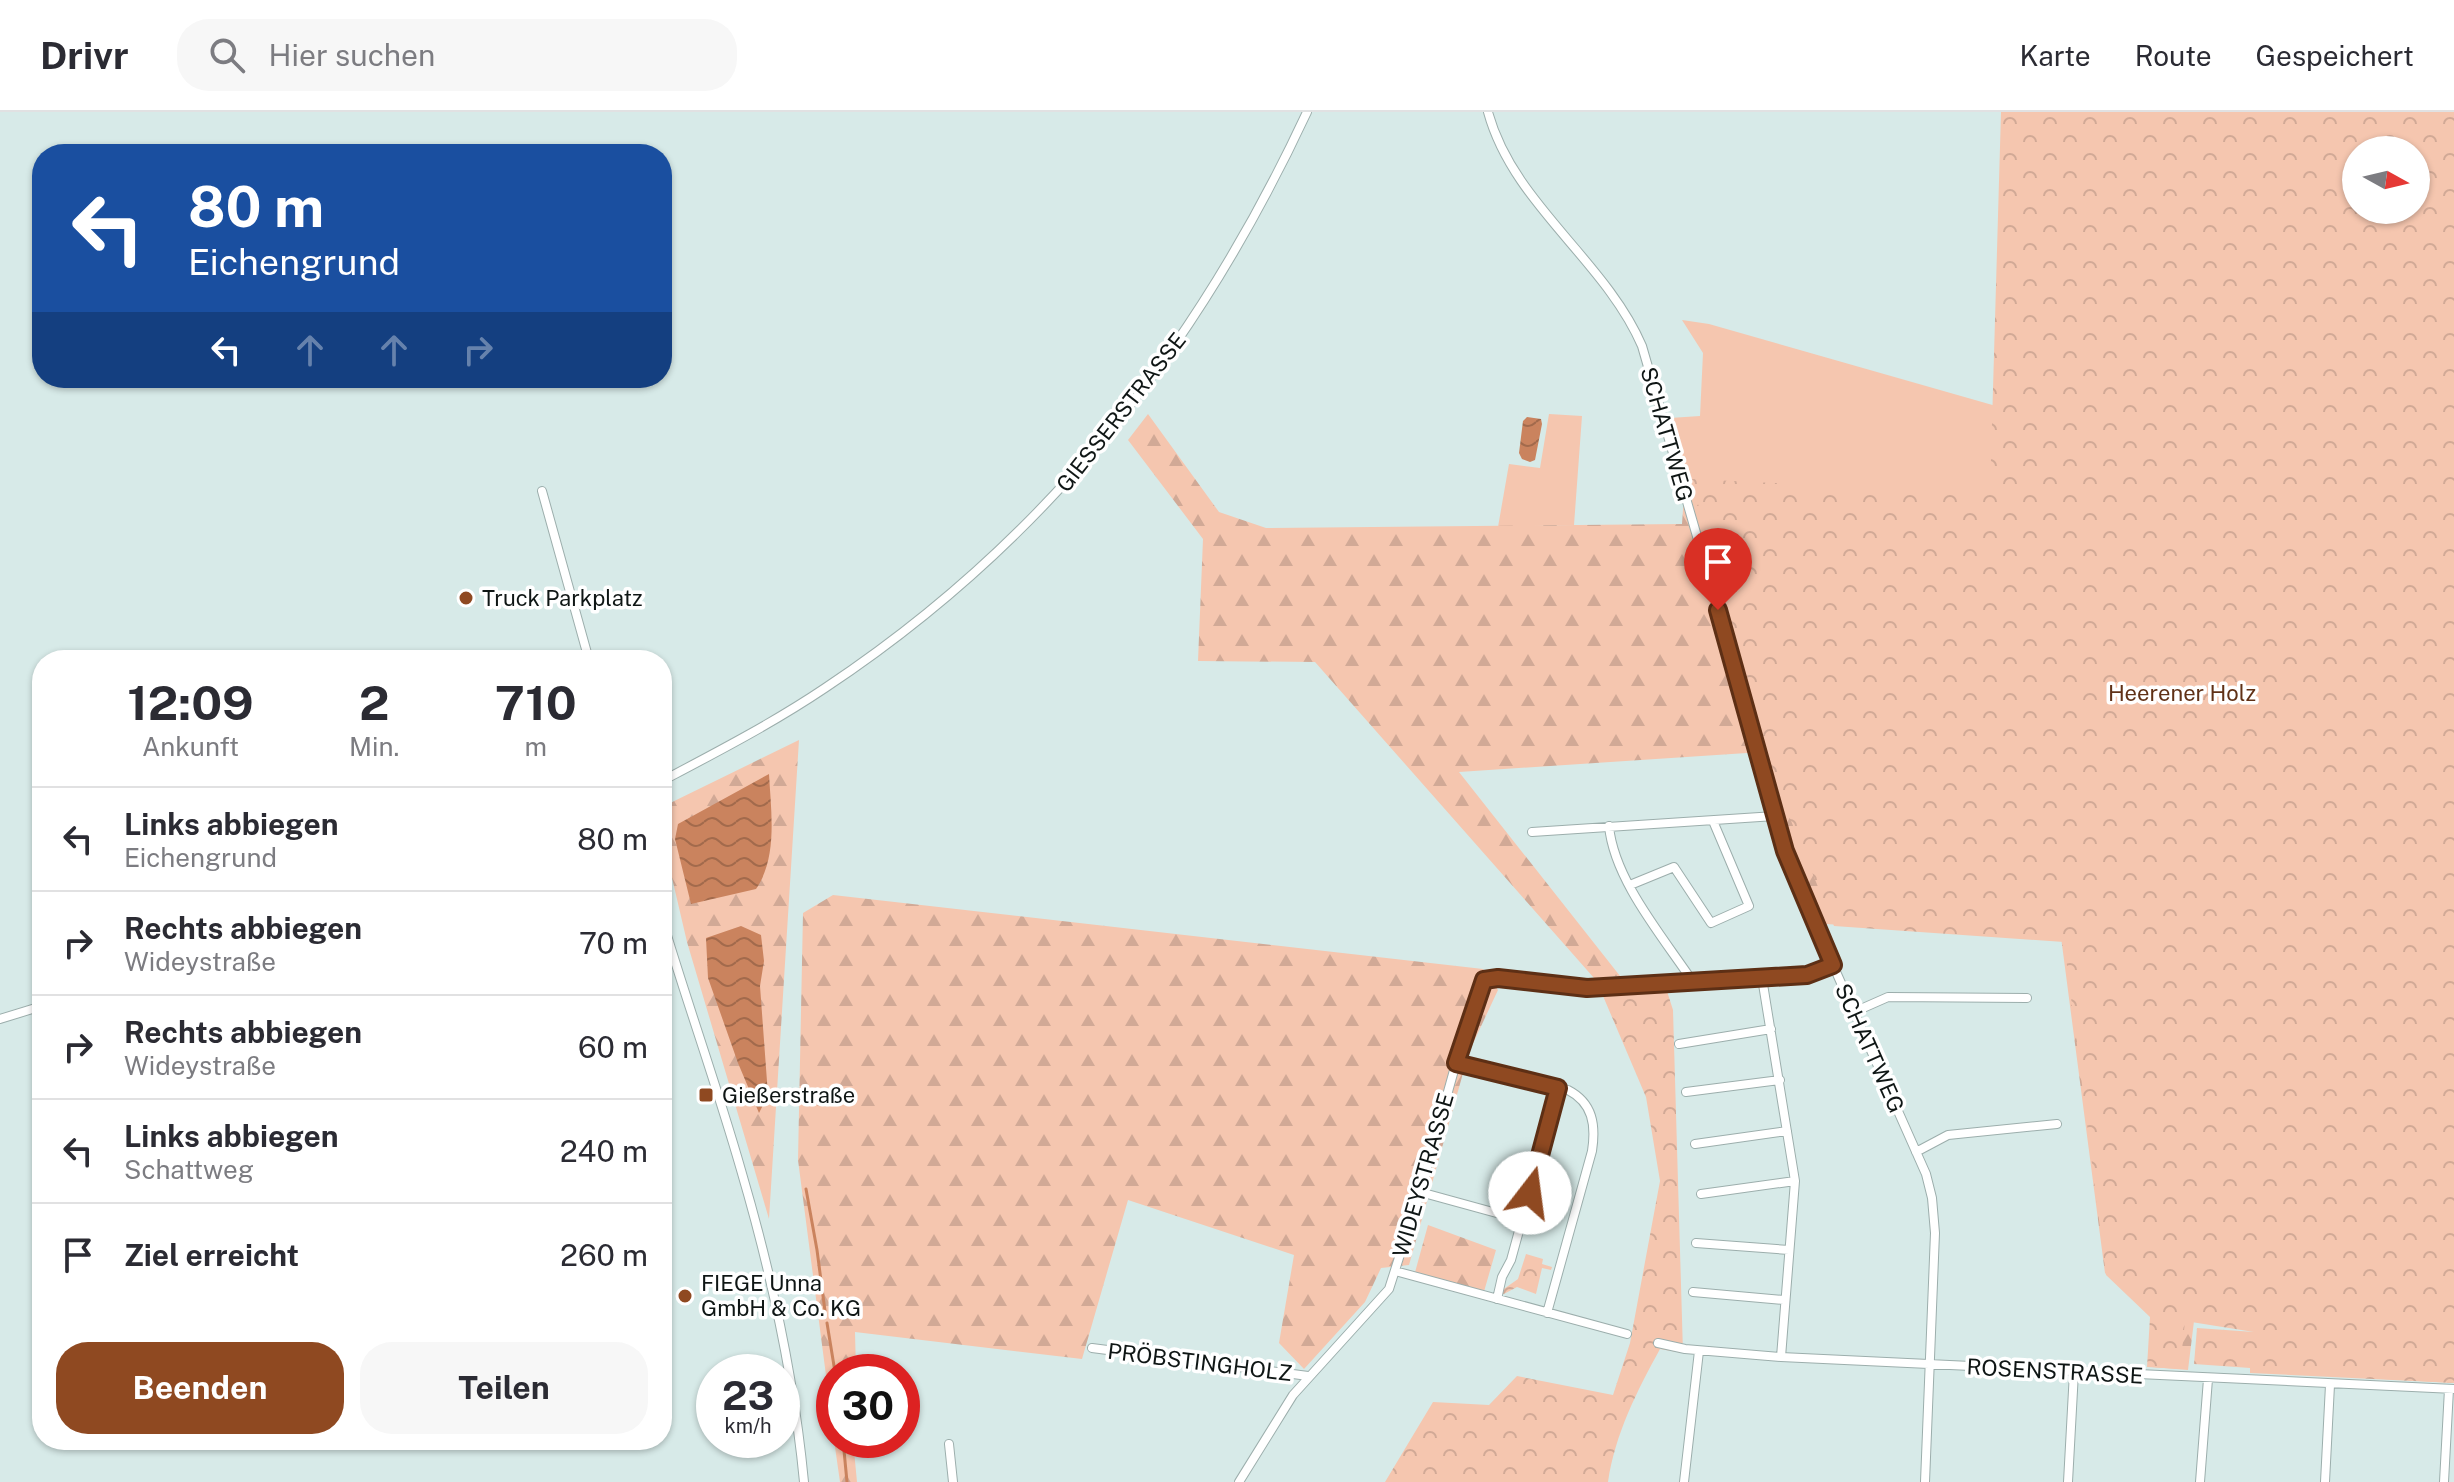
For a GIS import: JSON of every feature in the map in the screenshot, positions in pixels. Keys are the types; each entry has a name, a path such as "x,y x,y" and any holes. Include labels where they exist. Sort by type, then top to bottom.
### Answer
{"street":[{"name":"GIESSERSTRASSE","path":"672,775 842,677 972,576 1057,493 1134,403 1180,339 1267,195 1307,112"},
{"name":"SCHATTWEG","path":"1488,112 1493,131 1515,172 1630,317 1642,346 1785,851 1926,1174 1934,1212 1925,1482"},
{"path":"542,491 586,650"},
{"path":"1532,832 1775,816"},
{"path":"1630,885 1674,867 1711,923 1749,906 1713,821"},
{"path":"1609,826 1614,857 1693,982"},
{"path":"672,951 741,1168 763,1253 793,1398 804,1482"},
{"name":"WIDEYSTRASSE","path":"1239,1482 1293,1395 1389,1289 1484,980 1498,978 1587,988 1807,975 1833,965"},
{"path":"1762,978 1795,1181 1781,1357"},
{"path":"1854,1012 1888,997 2027,998"},
{"path":"0,1019 32,1009"},
{"path":"1679,1044 1771,1029"},
{"path":"1456,1063 1558,1088 1579,1096 1591,1114 1594,1139 1547,1313"},
{"path":"1686,1092 1780,1080"},
{"path":"1497,1299 1558,1088"},
{"path":"1916,1152 1948,1135 2057,1124"},
{"path":"1695,1144 1787,1131"},
{"path":"1701,1194 1795,1181"},
{"path":"1420,1192 1522,1220"},
{"path":"1696,1243 1789,1250"},
{"path":"1395,1271 1627,1334"},
{"path":"1693,1292 1784,1300"},
{"name":"ROSENSTRASSE","path":"1658,1343 1699,1351 1781,1357 2452,1389"},
{"name":"PRÖBSTINGHOLZ","path":"1092,1348 1308,1376"},
{"path":"1684,1482 1699,1351"},
{"path":"2068,1482 2074,1372"},
{"path":"2200,1482 2208,1379"},
{"path":"2325,1482 2330,1385"},
{"path":"2444,1482 2452,1389"},
{"path":"949,1444 953,1482"}],"green space":[{"name":"Heerener Holz","path":"2001,112 2454,112 2454,1383 2250,1373 2250,1368 2194,1364 2197,1328 2254,1332 2185,1321 2180,1369 2147,1367 2150,1317 2106,1275 2064,942 1834,926 1778,789 1691,479 1990,493"},
{"name":"Heerener Holz","path":"2003,112 2454,112 2454,1383 2276,1373 2280,1331 2194,1321 2188,1370 2152,1367 2152,1316 2105,1273 2061,937 1825,924 1779,816 1762,752 1459,772 1620,976 1594,978 1315,662 1198,661 1203,539 1128,440 1148,414 1219,512 1266,528 1682,524 1685,481 1993,497"},
{"path":"1682,320 1709,324 1996,406 1994,497 1685,481 1670,418 1700,416 1703,353"},
{"path":"1549,414 1582,416 1574,525 1498,527 1509,464 1540,468"},
{"path":"799,740 769,1219 687,942 672,878 672,802"},
{"path":"833,895 1483,969 1498,990 1469,1052 1409,1265 1381,1268 1365,1302 1304,1369 1279,1343 1294,1255 1128,1200 1082,1359 855,1332 856,1354 823,1354 798,1160 803,913"},
{"path":"1666,988 1673,1010 1683,1353 1660,1349 1621,1430 1608,1482 1385,1482 1433,1402 1489,1405 1517,1376 1613,1395 1630,1343 1660,1181 1646,1097 1603,996"},
{"path":"1428,1225 1496,1250 1483,1295 1414,1276"},
{"path":"1526,1254 1543,1259 1542,1264 1552,1267 1551,1270 1542,1268 1536,1294 1517,1287 1500,1296 1501,1291 1518,1279"},
{"path":"837,1458 855,1458 857,1482 840,1482"}],"water":[{"path":"1527,417 1541,419 1542,424 1535,460 1530,462 1522,459 1519,453 1523,421"},
{"path":"769,774 772,818 770,848 768,863 756,889 691,904 675,839 678,824"},
{"path":"741,926 761,935 764,961 760,986 768,1095 759,1113 708,978 706,938"}],"waterway":[{"path":"806,1189 825,1311"},
{"path":"827,1323 832,1354"},
{"path":"845,1458 847,1482"}],"place":[{"name":"Truck Parkplatz","path":"466,598"},
{"name":"Gießerstraße","path":"706,1095"},
{"name":"FIEGE Unna GmbH & Co. KG","path":"685,1296"}],"route":[{"path":"1530,1193 1558,1088 1456,1063 1484,980 1498,978 1587,988 1807,975 1833,965 1785,851 1718,610"}]}
